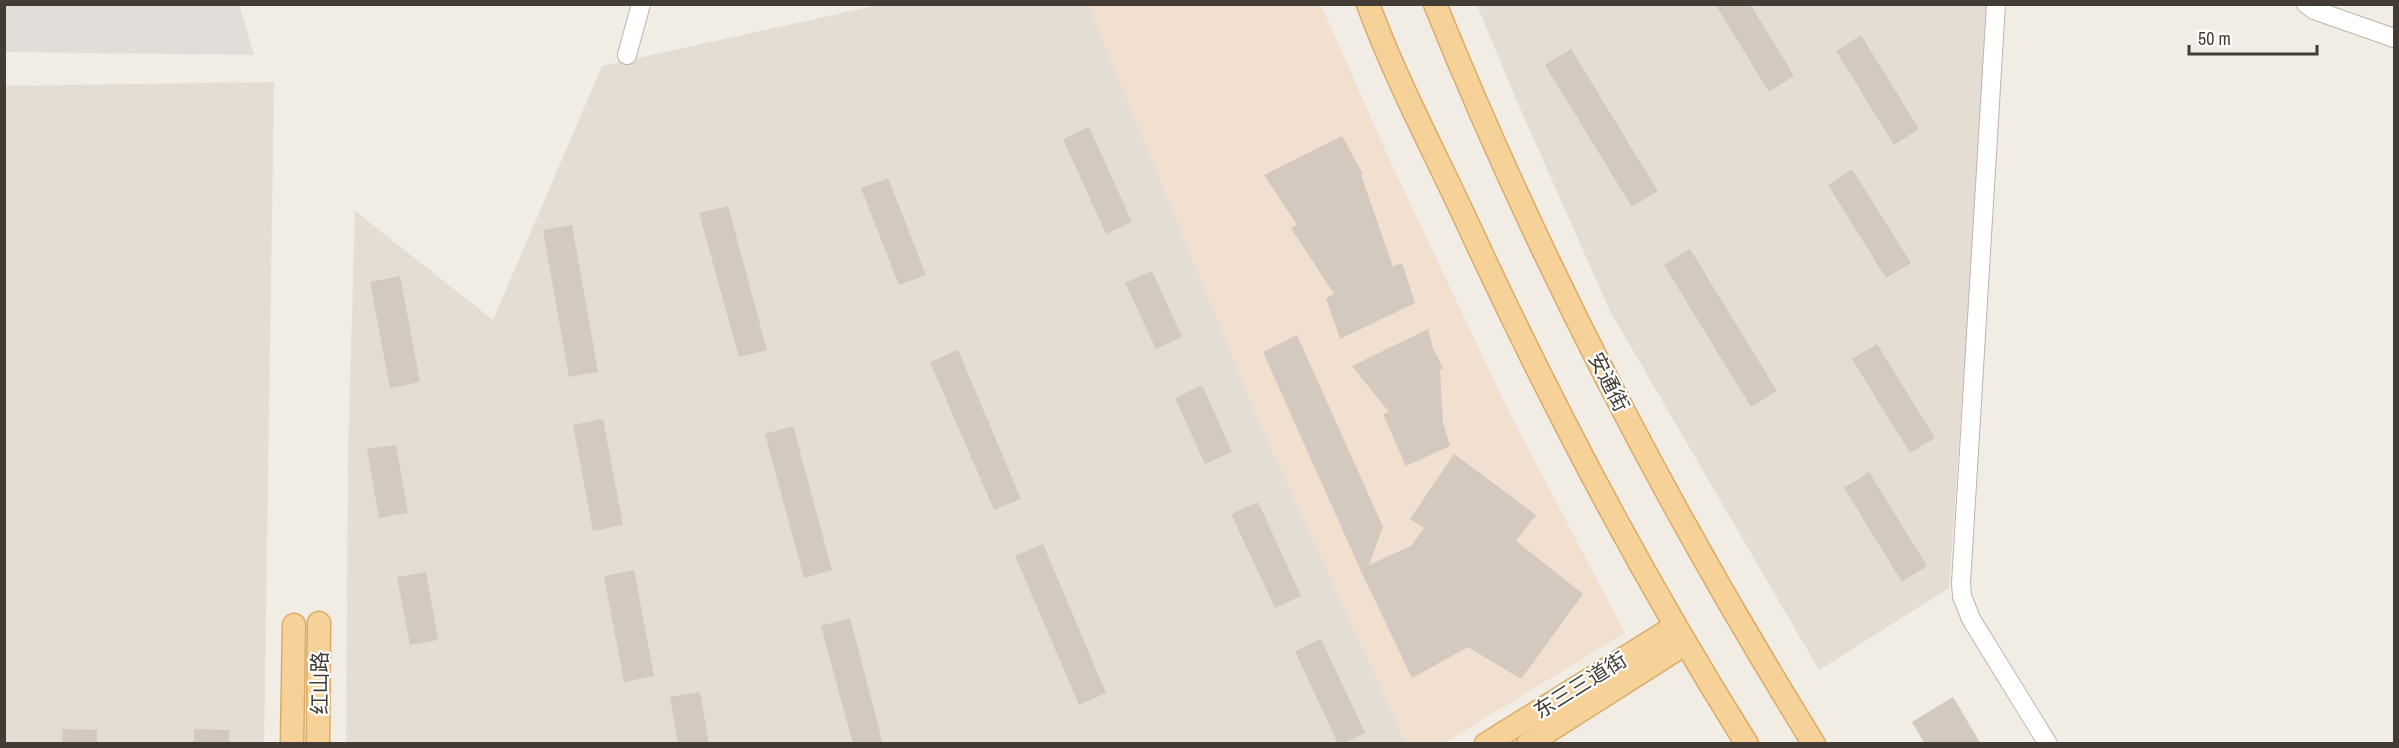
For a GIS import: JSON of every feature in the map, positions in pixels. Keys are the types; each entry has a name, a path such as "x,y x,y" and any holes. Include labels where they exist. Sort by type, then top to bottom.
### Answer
{"main road":[{"path":"1368,4 1406,93 1566,428 1680,636 1747,744"},
{"name":"安通街","path":"1435,4 1463,74 1553,269 1616,396 1716,577 1814,744"},
{"name":"红山路","path":"318,744 319,623"},
{"name":"红山路","path":"292,744 294,625"},
{"name":"东三三道街","path":"1486,744 1680,636"},
{"name":"东三三道街","path":"1528,744 1680,636"}],"street":[{"path":"627,55 641,4"},
{"path":"1996,4 1961,583 1962,596 1971,619 2048,744"},
{"path":"2306,4 2314,10 2394,38"}],"shaded area":[{"path":"239,4 254,55 5,52 5,5"},
{"path":"1088,4 1259,421 1406,743 346,744 348,452 355,211 493,320 602,66 878,5"},
{"path":"1088,5 1321,5 1391,163 1509,412 1625,633 1444,743 1406,743 1259,421"},
{"path":"1477,5 1989,5 1949,588 1819,670 1610,311 1515,97"},
{"path":"274,82 264,743 5,743 4,86"}],"building":[{"path":"1715,4 1750,4 1794,76 1769,92"},
{"path":"1861,35 1919,129 1894,145 1836,51"},
{"path":"1571,49 1658,191 1632,207 1545,65"},
{"path":"1089,127 1132,222 1106,234 1063,139"},
{"path":"1342,136 1363,174 1361,175 1393,267 1402,263 1415,303 1340,339 1326,298 1334,294 1291,228 1297,225 1264,175"},
{"path":"1852,169 1911,263 1886,278 1828,185"},
{"path":"888,178 926,275 899,285 861,188"},
{"path":"728,206 767,350 739,357 699,213"},
{"path":"572,225 598,372 569,377 543,230"},
{"path":"1690,249 1777,391 1751,407 1664,265"},
{"path":"1152,271 1182,337 1156,349 1125,283"},
{"path":"400,276 420,382 390,388 370,282"},
{"path":"1428,329 1433,348 1443,368 1440,370 1443,423 1450,446 1406,466 1383,414 1389,412 1352,366"},
{"path":"1297,335 1383,527 1369,565 1411,546 1424,528 1410,519 1454,454 1536,515 1516,541 1583,594 1521,679 1468,647 1412,678 1360,569 1263,352"},
{"path":"1877,344 1935,438 1910,453 1852,359"},
{"path":"958,350 1021,499 994,510 930,362"},
{"path":"1202,385 1232,452 1205,464 1175,398"},
{"path":"603,419 623,525 593,531 573,425"},
{"path":"793,426 832,570 804,578 765,434"},
{"path":"396,445 408,513 379,518 367,449"},
{"path":"1869,472 1927,566 1902,582 1844,488"},
{"path":"1258,502 1301,596 1275,608 1231,514"},
{"path":"1043,544 1106,693 1079,705 1015,556"},
{"path":"634,570 654,676 624,682 604,576"},
{"path":"426,572 438,640 410,645 397,577"},
{"path":"850,618 883,744 853,744 821,626"},
{"path":"1321,639 1365,733 1343,744 1338,744 1295,651"},
{"path":"700,692 709,744 678,744 670,697"},
{"path":"1953,697 1981,744 1925,744 1912,722"},
{"path":"63,729 97,730 97,744 62,744"},
{"path":"194,729 229,730 229,744 194,744"}]}
